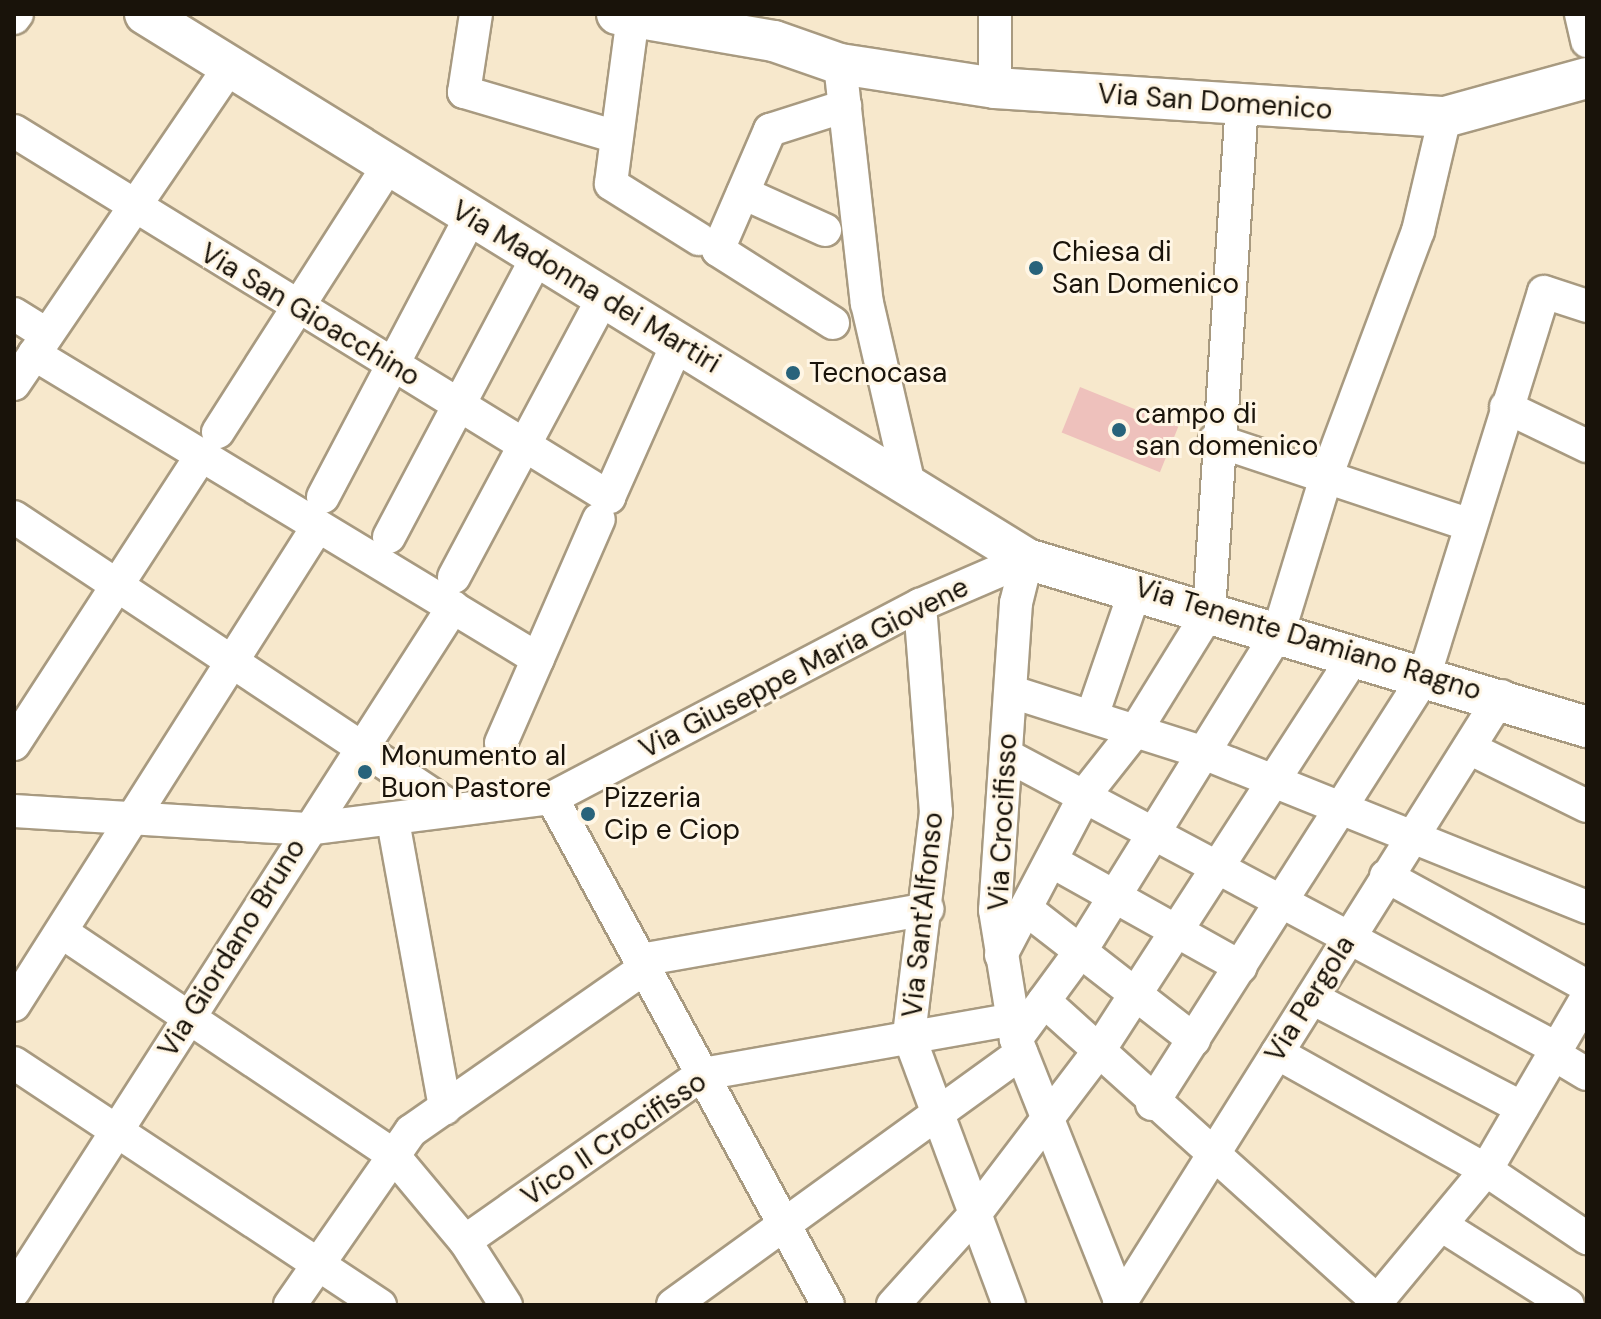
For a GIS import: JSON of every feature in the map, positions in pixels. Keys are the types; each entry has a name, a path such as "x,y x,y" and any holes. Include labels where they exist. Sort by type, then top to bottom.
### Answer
{"street":[{"path":"476,14 464,92 617,137"},
{"path":"995,14 995,88"},
{"path":"1581,14 1587,41"},
{"name":"Via Madonna dei Martiri","path":"156,15 228,69 908,481 1027,559"},
{"path":"625,15 611,184 699,239"},
{"name":"Via San Domenico","path":"625,15 713,21 840,64 995,88 1445,117 1587,78"},
{"path":"840,64 867,303 908,481"},
{"path":"14,384 228,69"},
{"path":"1001,955 1053,862 1086,793 1136,730 1209,612 1215,440 1242,103"},
{"path":"833,323 718,250 770,130 845,106"},
{"path":"673,1305 934,1111 1016,1037 1080,952 1201,752 1279,631 1326,477 1418,231 1445,117"},
{"name":"Via San Gioacchino","path":"14,131 134,208 524,446 604,508"},
{"path":"14,744 387,168"},
{"path":"743,193 825,230"},
{"path":"14,1005 137,818 320,511 392,365 470,218"},
{"path":"389,537 537,258"},
{"path":"1152,1104 1287,901 1424,677 1544,292 1587,306"},
{"name":"Via Giordano Bruno","path":"14,1290 114,1130 192,1020 453,592 524,446 603,298"},
{"path":"14,314 41,345 453,592 538,659"},
{"path":"501,743 678,342"},
{"path":"1506,407 1587,446"},
{"path":"1215,440 1470,525"},
{"path":"14,517 454,809"},
{"name":"Via Tenente Damiano Ragno","path":"1027,559 1136,588 1424,677 1501,696 1587,727"},
{"name":"Via Giuseppe Maria Giovene","path":"14,811 306,829 393,821 454,809 552,798 920,605 1027,559"},
{"name":"Via Crocifisso","path":"1027,559 1016,603 995,910 1016,1037 1046,1124 1121,1304"},
{"path":"1092,716 1136,588"},
{"name":"Via Sant'Alfonso","path":"920,605 936,812 927,909 909,1036 934,1111 1009,1305"},
{"path":"893,1305 975,1214 1098,1052 1175,930 1275,784 1355,654"},
{"path":"1012,692 1201,752 1275,784 1416,834 1587,907"},
{"name":"Via Pergola","path":"1121,1304 1501,696"},
{"path":"1469,748 1587,806"},
{"path":"1006,755 1086,793 1217,868 1287,901 1556,1052 1587,1074"},
{"path":"552,798 828,1305"},
{"path":"393,821 445,1108"},
{"path":"1053,862 1241,967"},
{"path":"1386,876 1587,986"},
{"path":"290,1305 393,1155 445,1108 643,964 927,909"},
{"path":"1026,909 1194,1040"},
{"path":"63,933 393,1155 465,1241 506,1305"},
{"path":"1044,1001 1210,1158 1375,1303 1486,1170 1587,997"},
{"path":"1312,998 1522,1108"},
{"name":"Vico II Crocifisso","path":"465,1241 703,1074 909,1036 1016,1037"},
{"path":"1277,1053 1486,1170 1587,1238"},
{"path":"14,1063 380,1305"},
{"path":"1441,1225 1568,1305"},
{"path":"14,1290 38,1305"}],"shaded area":[{"name":"campo di san domenico","path":"1080,387 1178,427 1160,472 1062,432"}],"place":[{"name":"Chiesa di San Domenico","path":"1036,268"},
{"name":"Tecnocasa","path":"793,373"},
{"name":"campo di san domenico","path":"1119,430"},
{"name":"Monumento al Buon Pastore","path":"365,772"},
{"name":"Pizzeria Cip e Ciop","path":"588,814"}]}
